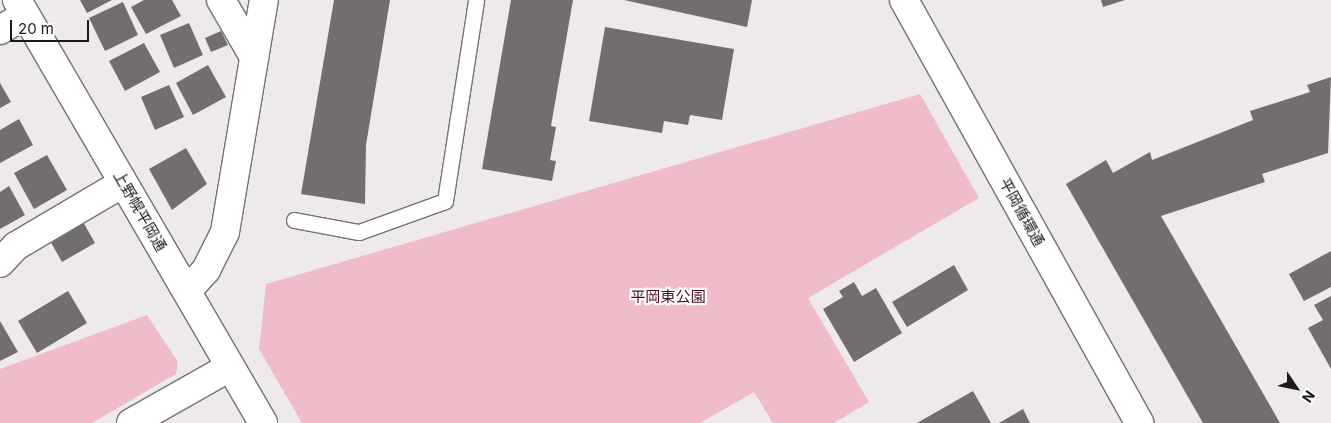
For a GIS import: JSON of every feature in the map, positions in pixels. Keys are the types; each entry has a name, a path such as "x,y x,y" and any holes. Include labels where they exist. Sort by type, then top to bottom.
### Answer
{"street":[{"path":"221,0 254,57"},
{"path":"188,290 206,270 225,232 264,0"},
{"name":"平岡循環通","path":"904,0 1140,423"},
{"path":"0,30 21,8"},
{"name":"上野幌平岡通","path":"21,8 188,290 263,423"},
{"path":"0,263 16,246 123,183"},
{"path":"131,423 230,367"}],"lane":[{"path":"294,220 359,232 445,201 476,0"}],"green space":[{"name":"平岡東公園","path":"920,94 979,198 808,298 869,402 834,423 773,423 754,392 700,423 302,423 259,349 266,284"},
{"path":"147,315 178,362 176,374 92,423 0,423 0,369"}],"building":[{"path":"80,0 112,0 87,13"},
{"path":"144,0 172,0 181,16 146,34 131,7"},
{"path":"334,0 390,0 366,145 365,204 301,194"},
{"path":"511,0 573,0 551,126 556,127 550,160 556,161 552,181 482,169"},
{"path":"624,0 752,0 747,27"},
{"path":"1101,0 1125,0 1103,7"},
{"path":"123,2 138,35 105,51 89,18"},
{"path":"189,23 203,55 174,68 160,35"},
{"path":"605,27 734,49 722,120 690,115 688,125 664,121 662,133 589,121"},
{"path":"221,31 228,45 211,52 205,38"},
{"path":"144,43 160,72 125,91 109,61"},
{"path":"208,65 226,97 193,115 176,83"},
{"path":"1331,77 1328,153 1262,174 1265,182 1161,216 1280,423 1203,423 1066,184 1106,160 1113,173 1150,152 1152,160 1253,120 1250,111 1310,92 1307,85"},
{"path":"0,83 11,102 0,108"},
{"path":"169,85 184,117 155,130 141,97"},
{"path":"19,119 33,145 0,163 0,130"},
{"path":"186,148 207,184 172,210 149,169"},
{"path":"47,155 67,190 34,209 14,173"},
{"path":"9,186 25,215 0,229 0,192"},
{"path":"82,220 95,243 62,262 49,239"},
{"path":"1331,251 1331,287 1304,301 1289,274"},
{"path":"954,265 968,290 907,327 892,302"},
{"path":"854,282 862,296 876,288 902,333 854,362 823,309 843,297 839,291"},
{"path":"68,291 87,323 37,353 18,321"},
{"path":"1331,296 1331,369 1308,328 1323,320 1314,305"},
{"path":"0,321 18,352 0,361"},
{"path":"973,391 991,423 917,423"},
{"path":"1023,409 1030,423 999,423"}]}
